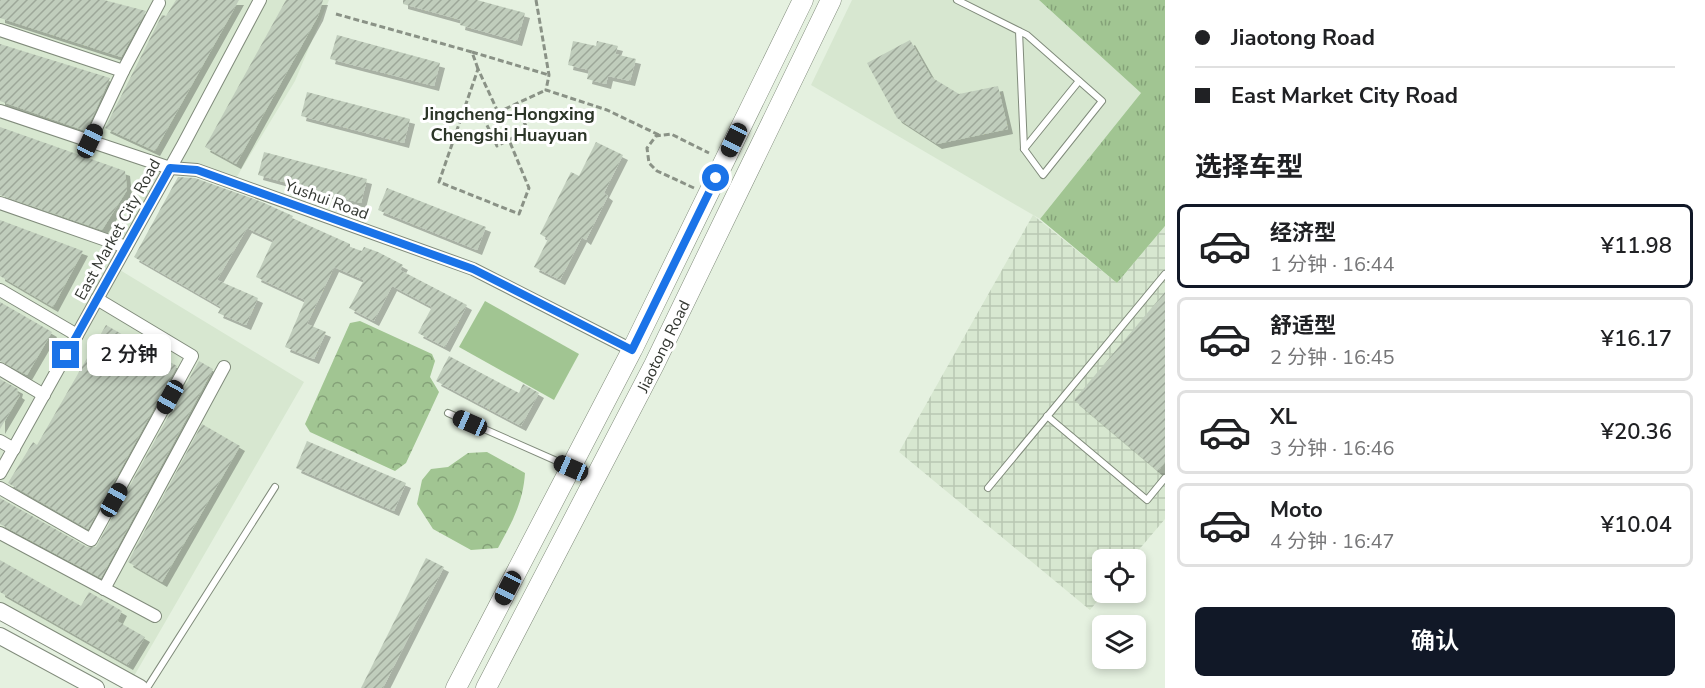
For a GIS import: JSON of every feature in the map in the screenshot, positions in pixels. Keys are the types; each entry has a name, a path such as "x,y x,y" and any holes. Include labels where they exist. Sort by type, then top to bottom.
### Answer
{"main road":[{"name":"Jiaotong Road","path":"456,688 632,350 802,0"},
{"name":"Jiaotong Road","path":"486,688 654,365 831,0"},
{"path":"0,611 140,688"},
{"path":"0,636 96,688"}],"street":[{"name":"East Market City Road","path":"0,473 98,299 260,0"},
{"path":"90,141 156,1"},
{"path":"0,30 123,71"},
{"name":"Yushui Road","path":"0,111 170,168 197,170 473,269 632,350"},
{"path":"0,203 126,247"},
{"path":"0,290 77,335"},
{"path":"0,488 91,540 192,356 98,299"},
{"path":"104,589 224,367"},
{"path":"0,369 44,395"},
{"path":"0,441 14,449"},
{"path":"0,533 155,616"}],"lane":[{"path":"957,0 1027,35 1102,100 1043,175 1024,149 1018,31"},
{"path":"1024,149 1079,81"},
{"path":"988,488 1165,274"},
{"path":"448,413 571,468"},
{"path":"1047,416 1147,500 1165,478"},
{"path":"147,688 275,487"}],"path":[{"path":"536,0 549,75 546,90"},
{"path":"336,14 549,75"},
{"path":"472,52 498,112"},
{"path":"478,69 439,182 519,214 529,188 509,140"},
{"path":"515,104 528,130 497,146 484,118 498,112 515,104 546,90 607,110 659,135"},
{"path":"708,195 657,171 650,163 647,148 656,136 671,134 724,161"}],"shaded area":[{"path":"0,0 329,0 295,81 233,183 170,168 115,267 304,382 130,683 0,611"},
{"path":"852,0 1039,0 1141,93 1040,219 811,85"},
{"path":"1033,215 1117,283 1165,226 1165,519 1140,549 1092,549 1092,603 1096,603 1090,610 899,452"}],"green space":[{"path":"1039,0 1165,0 1165,226 1117,283 1040,219 1141,93"},
{"path":"485,301 579,354 554,400 459,347"},
{"path":"360,321 432,354 435,361 430,377 439,392 406,463 395,471 310,432 305,424 350,323"},
{"path":"487,452 525,473 524,484 516,512 498,548 471,550 433,529 417,504 422,480 431,469 448,467 468,453"}],"building":[{"path":"0,0 104,0 146,11 121,57 0,18"},
{"path":"176,0 239,0 155,151 105,128 162,15 166,16"},
{"path":"286,0 323,0 318,16 236,164 205,147"},
{"path":"403,0 477,0 525,13 517,41 460,25 461,20 403,4"},
{"path":"337,35 440,63 434,86 330,59"},
{"path":"910,40 931,77 959,94 998,86 1008,129 937,144 897,118 867,63"},
{"path":"573,41 596,46 597,41 618,46 615,54 636,59 630,81 608,76 606,84 587,79 589,70 568,65"},
{"path":"0,44 110,78 86,131 0,101"},
{"path":"307,92 410,119 404,143 301,116"},
{"path":"0,127 125,171 127,190 102,230 0,195"},
{"path":"596,142 623,155 604,193 608,196 586,240 582,237 560,280 534,267 548,239 540,234 571,172 579,176"},
{"path":"264,152 367,179 361,203 258,175"},
{"path":"178,177 195,178 262,202 350,244 350,247 362,251 364,247 378,252 403,265 400,270 467,305 445,347 418,333 432,307 392,286 374,321 349,308 364,280 334,267 307,324 326,332 314,359 285,347 305,300 256,277 273,240 247,228 217,280 258,298 246,325 218,313 221,307 134,257"},
{"path":"387,188 486,227 477,250 378,210"},
{"path":"0,220 83,251 53,307 0,276"},
{"path":"1165,292 1165,462 1158,471 1074,400"},
{"path":"0,302 52,332 27,375 0,361"},
{"path":"106,325 177,366 88,529 8,483 33,442 37,445"},
{"path":"449,356 519,393 523,384 539,393 521,426 436,381"},
{"path":"199,361 213,369 101,578 0,524 0,498 87,547 96,547"},
{"path":"0,379 18,389 17,393 20,395 0,429"},
{"path":"202,424 240,446 162,582 128,562"},
{"path":"307,441 406,483 394,511 296,468"},
{"path":"426,558 444,567 383,688 361,688"},
{"path":"0,560 81,606 89,592 122,611 117,621 145,637 128,665 0,592"}],"district":[{"name":"Jingcheng-Hongxing Chengshi Huayuan","path":"509,124"}],"route":[{"path":"66,355 170,168 197,170 473,269 632,350 716,178"}]}
